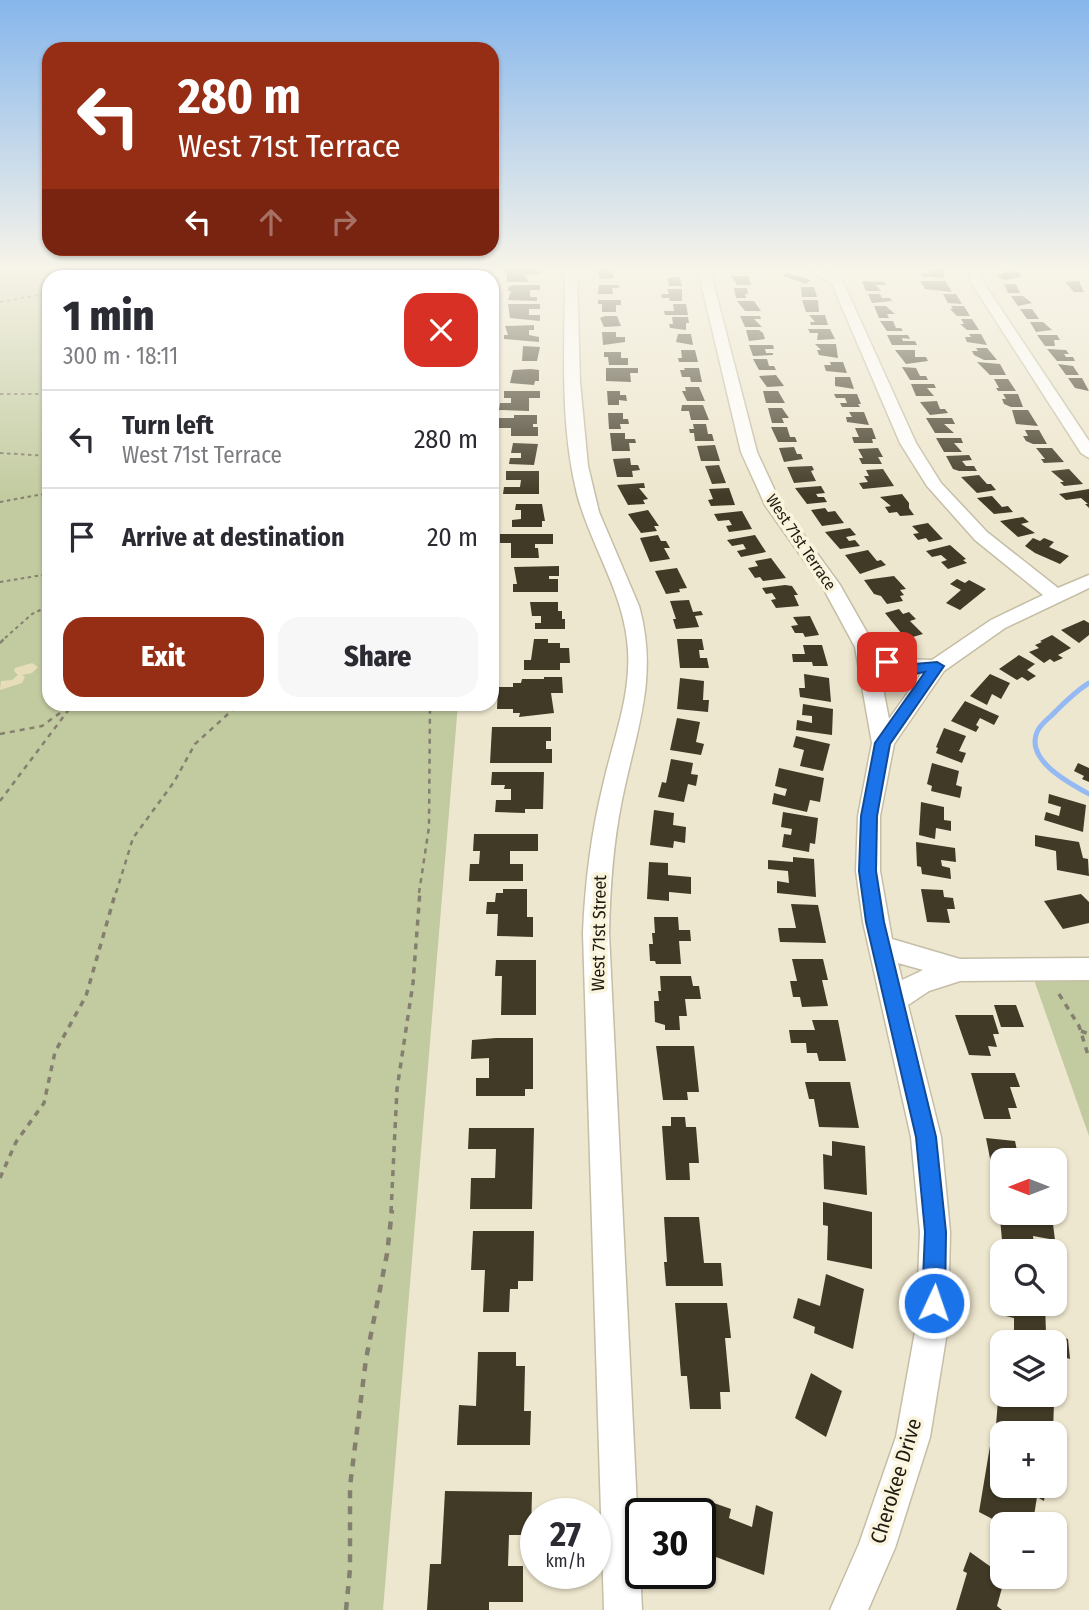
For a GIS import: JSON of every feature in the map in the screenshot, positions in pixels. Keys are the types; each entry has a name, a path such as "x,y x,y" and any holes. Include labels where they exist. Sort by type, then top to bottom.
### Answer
{"street":[{"name":"West 71st Street","path":"574,345 580,467 595,526 627,596 639,648 634,716 603,834 596,896 623,1610"},
{"name":"West 71st Terrace","path":"722,345 749,452 760,479 790,532 831,585 865,648 883,743"},
{"path":"865,345 908,443 935,486 981,536 1056,596"},
{"path":"1018,345 1089,453"},
{"name":"Cherokee Drive","path":"849,1610 876,1548 913,1437 933,1315 935,1232 926,1137 881,947 867,871 869,816 883,743 937,666 998,624 1089,581"},
{"path":"865,648 887,662 914,669 937,666"},
{"path":"881,947 960,970"},
{"path":"895,999 921,982 960,970 1089,969"}],"path":[{"path":"0,394 42,394"},
{"path":"0,453 42,456"},
{"path":"0,502 42,494"},
{"path":"0,582 42,575"},
{"path":"0,643 32,614 42,609"},
{"path":"0,734 42,726 63,711"},
{"path":"0,802 68,711"},
{"path":"0,1178 16,1142 44,1103 55,1052 86,996 96,955 133,838 174,782 195,744 231,711"},
{"path":"346,1610 350,1569 350,1486 366,1359 387,1254 395,1178 397,1089 413,983 419,896 429,827 430,711"},
{"path":"1059,994 1081,1031 1089,1058"},
{"path":"1081,1031 1089,1034"}],"green space":[{"path":"0,345 42,345 42,711 457,711 383,1610 0,1610"},
{"path":"1034,980 1089,980 1089,1136"}],"sand":[{"path":"32,663 38,667 32,673 22,675 25,677 22,683 0,690 1,681 12,680 18,675 14,671 15,668"}],"building":[{"path":"749,345 773,345 774,349 765,349 766,353 773,355 753,356"},
{"path":"816,345 836,345 838,358 819,355 817,350 821,350"},
{"path":"523,346 540,347 537,361 522,361"},
{"path":"976,348 987,348 997,360 984,360 974,355 972,351 978,351"},
{"path":"1047,349 1066,350 1069,354 1064,354 1066,357 1073,357 1075,361 1057,361"},
{"path":"681,350 695,350 698,362 679,362 678,358 682,358"},
{"path":"895,350 915,350 915,357 926,357 928,361 906,364"},
{"path":"604,352 621,352 621,358 628,358 628,365 609,365"},
{"path":"753,359 767,359 769,366 774,366 776,370 759,370"},
{"path":"830,362 843,362 847,373 826,371 824,365 831,365"},
{"path":"977,362 1000,364 1006,375 990,375"},
{"path":"1058,364 1073,366 1079,375 1066,375"},
{"path":"902,367 916,368 920,376 926,376 928,380 910,380"},
{"path":"606,368 638,368 638,373 630,373 631,382 606,381"},
{"path":"684,368 699,368 702,382 691,382 690,377 682,377 680,370 685,370"},
{"path":"513,370 539,370 539,381 535,381 534,385 510,383"},
{"path":"776,375 784,386 767,387 759,376"},
{"path":"835,377 850,377 854,389 835,386"},
{"path":"1068,378 1082,378 1089,391 1075,388"},
{"path":"994,379 1008,379 1016,391 998,391"},
{"path":"911,384 934,384 936,388 927,388 934,396 916,396"},
{"path":"685,387 699,387 705,401 687,401 682,391 686,391"},
{"path":"504,391 540,391 540,398 529,398 529,411 499,410 500,403 511,403 511,398 504,398"},
{"path":"607,391 620,391 620,395 626,395 627,401 619,400 619,405 608,405"},
{"path":"763,391 778,391 785,403 766,403"},
{"path":"834,394 857,394 860,407 842,407 840,403 847,403 845,398 836,398"},
{"path":"1003,394 1018,394 1023,407 1004,404 1002,399 1006,399"},
{"path":"937,401 940,409 945,409 948,413 930,415 920,402"},
{"path":"682,405 703,405 709,420 691,420 689,411 681,411"},
{"path":"768,408 782,408 789,418 782,418 784,423 772,423"},
{"path":"1012,410 1028,410 1038,426 1016,424"},
{"path":"849,412 864,412 869,425 847,422 846,417 852,417"},
{"path":"608,413 623,413 623,419 628,419 629,424 620,424 621,429 609,429"},
{"path":"514,415 537,415 537,424 533,424 533,427 538,427 538,436 511,436 511,428 499,428 499,418 514,418"},
{"path":"926,418 952,418 955,424 944,424 954,433 935,433"},
{"path":"693,424 706,424 708,434 712,434 714,441 695,441 694,433 690,433 689,429 694,429"},
{"path":"771,427 787,427 790,437 795,437 797,442 778,442"},
{"path":"855,428 872,428 876,439 872,439 873,443 854,443 852,437 859,437"},
{"path":"1025,430 1039,430 1047,444 1026,441 1023,436 1028,436"},
{"path":"610,433 625,433 625,439 635,439 636,443 629,443 630,451 612,451"},
{"path":"936,438 961,438 963,443 954,443 962,452 944,452"},
{"path":"513,443 538,444 534,465 509,464 510,458 521,458 521,453 511,453"},
{"path":"715,445 720,461 701,461 697,446"},
{"path":"794,447 803,459 784,462 779,448"},
{"path":"878,448 883,457 878,457 882,464 862,464 859,458 863,458 858,449"},
{"path":"1036,448 1052,448 1064,462 1044,463 1041,459 1045,459"},
{"path":"969,455 972,460 962,461 966,466 974,466 977,471 953,469 946,456"},
{"path":"630,458 631,465 638,465 640,470 632,471 633,477 617,477 613,459"},
{"path":"719,465 726,483 712,484 705,466"},
{"path":"812,466 814,470 811,471 816,481 794,483 787,467"},
{"path":"883,469 894,486 863,489 859,483 868,482 864,476 869,476 866,470"},
{"path":"1069,469 1083,484 1064,486 1060,482 1064,482 1051,471"},
{"path":"506,471 539,471 539,494 503,494 504,487 520,487 521,480 506,480"},
{"path":"979,475 996,490 977,493 961,477"},
{"path":"644,483 645,488 639,488 648,499 643,500 645,504 628,505 617,485"},
{"path":"821,486 825,493 816,494 818,497 824,497 827,502 807,504 795,488"},
{"path":"729,488 735,505 711,506 708,500 713,499 709,489"},
{"path":"1089,489 1089,508 1081,498 1066,500 1059,494"},
{"path":"902,494 914,515 900,516 897,512 889,513 885,507 891,506 880,497"},
{"path":"992,496 1002,507 1008,506 1013,512 994,514 977,498"},
{"path":"516,504 542,504 545,521 542,521 542,527 512,527 512,520 521,519 521,510 515,510"},
{"path":"825,508 828,512 835,511 844,523 822,526 811,510"},
{"path":"648,510 659,526 654,526 657,531 641,533 628,514"},
{"path":"742,511 752,529 729,532 726,526 732,525 729,520 718,521 714,514"},
{"path":"1023,517 1029,522 1021,524 1035,533 1018,537 1000,521"},
{"path":"928,523 943,539 929,542 926,538 918,540 913,534 919,533 912,526"},
{"path":"850,528 856,535 846,537 849,541 855,540 860,546 840,549 825,532"},
{"path":"500,534 553,534 553,544 535,544 539,558 511,558 511,543 500,543"},
{"path":"658,535 670,548 664,548 670,559 650,562 640,538"},
{"path":"755,535 766,552 741,557 737,551 746,549 743,544 732,546 727,540"},
{"path":"1033,538 1054,542 1049,547 1069,556 1060,564 1035,553 1025,546"},
{"path":"950,545 967,563 948,569 941,562 947,560 941,555 932,557 926,551"},
{"path":"868,550 877,561 881,560 886,565 860,574 845,555"},
{"path":"771,558 786,578 763,581 760,577 755,578 748,568 758,566 755,561"},
{"path":"559,566 559,576 549,576 549,579 558,579 558,592 513,592 513,584 517,584 514,567"},
{"path":"677,568 687,588 666,594 655,571"},
{"path":"894,576 906,589 900,590 904,595 900,596 903,601 887,604 881,596 874,594 864,580"},
{"path":"957,579 965,583 969,580 986,589 960,610 946,603 961,590 950,584"},
{"path":"792,586 798,595 794,595 799,606 776,608 771,600 776,599 772,593 766,594 762,588"},
{"path":"689,600 693,612 701,611 703,615 695,616 699,627 676,629 670,601"},
{"path":"530,602 558,602 558,611 562,611 562,619 565,619 565,629 535,629 535,623 541,623 541,616 532,616"},
{"path":"899,609 903,614 909,612 916,619 910,621 923,634 906,639 885,613"},
{"path":"810,616 819,635 805,637 803,633 795,633 791,626 798,625 793,617"},
{"path":"1084,620 1089,623 1089,635 1079,643 1061,630"},
{"path":"1052,635 1071,648 1058,655 1063,658 1054,662 1050,659 1044,663 1029,652 1039,648 1035,645"},
{"path":"534,639 548,639 548,643 560,643 560,648 569,648 570,663 560,663 560,670 524,670 524,660 531,660"},
{"path":"677,639 702,639 704,650 699,650 700,658 707,658 709,668 680,668"},
{"path":"803,645 822,645 828,666 813,666 812,662 793,662 792,654 805,654"},
{"path":"1019,655 1035,664 1027,670 1036,676 1028,681 1022,677 1017,680 999,669"},
{"path":"804,674 829,678 831,702 800,697 799,688 805,688"},
{"path":"990,674 1010,683 1001,699 992,694 987,705 970,696"},
{"path":"562,677 563,693 551,693 554,713 519,717 520,713 513,713 513,709 499,709 499,687 513,687 513,683 521,683 522,679"},
{"path":"680,678 704,681 703,700 709,700 708,712 677,709"},
{"path":"965,701 999,716 994,725 980,718 976,732 951,721"},
{"path":"803,704 833,709 832,735 796,730 797,720 812,723 812,716 802,715"},
{"path":"677,718 700,722 696,742 704,744 701,755 670,750"},
{"path":"492,727 551,727 551,741 546,741 546,749 552,749 552,763 490,763"},
{"path":"944,728 966,736 959,751 966,753 962,763 936,753"},
{"path":"796,736 830,744 823,771 800,766 804,750 793,747"},
{"path":"671,759 693,763 691,774 698,775 696,786 688,784 684,802 658,797 662,782 666,783"},
{"path":"932,763 959,771 956,785 962,787 960,798 931,791 932,786 927,784"},
{"path":"1078,763 1089,768 1089,782 1074,771"},
{"path":"779,768 824,778 820,802 810,800 807,812 772,804 774,793 785,796 787,789 775,786"},
{"path":"492,772 544,772 543,809 525,809 525,813 495,812 496,800 511,800 511,789 504,789 505,785 491,785"},
{"path":"1049,794 1086,805 1083,832 1044,820 1046,812 1059,816 1061,807 1048,803"},
{"path":"921,802 944,807 944,820 951,821 951,831 936,828 935,839 919,835"},
{"path":"654,810 674,813 673,825 686,827 685,843 674,841 673,848 650,845"},
{"path":"783,812 818,818 815,844 810,843 809,852 782,847 784,834 791,835 792,829 781,827"},
{"path":"474,834 538,834 538,851 510,851 510,864 523,864 523,881 469,881 470,864 479,864 480,851 473,851"},
{"path":"1035,835 1079,842 1083,858 1088,859 1089,876 1057,870 1056,851 1035,846"},
{"path":"916,842 955,848 956,862 941,860 942,866 950,868 951,879 922,874 921,867 917,866"},
{"path":"793,857 814,859 816,897 777,893 777,881 789,883 788,871 768,869 768,860 793,862"},
{"path":"649,862 668,863 668,875 691,877 691,894 669,892 669,901 647,899"},
{"path":"503,889 527,889 527,917 533,917 533,937 497,936 498,914 486,914 487,902 495,902 496,893 503,893"},
{"path":"921,889 943,890 944,897 953,898 955,909 947,909 950,923 927,922"},
{"path":"1081,894 1089,902 1089,923 1063,929 1044,901"},
{"path":"791,904 818,905 826,943 780,942 778,928 796,928"},
{"path":"654,917 678,917 679,930 690,930 691,941 679,941 681,964 656,964 655,961 650,961 649,944 653,944"},
{"path":"792,959 823,959 828,980 822,980 828,1006 802,1007 800,997 793,997 790,981 797,981"},
{"path":"496,960 536,960 536,1015 501,1015 502,976 495,976"},
{"path":"660,976 691,976 693,986 699,986 701,999 685,999 687,1016 679,1016 680,1030 665,1030 665,1025 655,1022 654,1001 659,1001"},
{"path":"994,1005 1016,1005 1024,1027 1001,1027"},
{"path":"955,1015 993,1015 999,1034 993,1034 997,1047 988,1046 991,1056 969,1055"},
{"path":"812,1020 838,1020 846,1061 819,1061 817,1053 807,1053 806,1043 791,1043 789,1030 815,1030"},
{"path":"533,1038 533,1089 525,1089 525,1096 476,1096 476,1078 489,1078 489,1058 471,1059 472,1040"},
{"path":"656,1046 694,1046 699,1092 687,1092 688,1100 663,1100"},
{"path":"971,1073 1015,1073 1020,1087 1010,1087 1017,1108 1008,1108 1011,1119 984,1119"},
{"path":"805,1082 850,1082 859,1128 819,1127 814,1099 809,1099"},
{"path":"671,1117 685,1117 686,1127 696,1127 699,1163 689,1163 690,1180 666,1180 662,1126 671,1126"},
{"path":"469,1128 534,1128 532,1209 470,1209 471,1178 495,1178 496,1149 468,1149"},
{"path":"986,1138 1015,1141 1016,1148 990,1148 990,1158"},
{"path":"832,1141 865,1146 867,1195 824,1189 823,1154 832,1156"},
{"path":"823,1202 872,1212 872,1269 827,1260 828,1226 823,1225"},
{"path":"664,1217 699,1217 704,1263 721,1263 723,1286 666,1286"},
{"path":"1001,1225 1053,1225 1055,1239 1033,1236 1033,1239 1002,1239"},
{"path":"473,1231 534,1231 533,1281 518,1281 518,1289 510,1289 509,1312 483,1312 485,1270 471,1270"},
{"path":"826,1274 864,1289 853,1349 814,1333 815,1327 793,1318 798,1298 820,1306"},
{"path":"675,1303 727,1303 731,1338 725,1338 730,1392 720,1392 721,1409 690,1409 687,1376 681,1376"},
{"path":"1006,1316 1045,1316 1046,1330 1014,1330 1014,1318"},
{"path":"1067,1339 1068,1339 1070,1359 1067,1358"},
{"path":"478,1352 516,1352 516,1366 525,1366 524,1411 531,1411 530,1445 457,1445 459,1405 476,1406"},
{"path":"811,1373 842,1391 826,1437 795,1418"},
{"path":"997,1407 1054,1407 1053,1421 996,1421"},
{"path":"990,1446 990,1498 1037,1498 1035,1512 990,1512 990,1518 979,1512"},
{"path":"445,1491 532,1492 532,1498 520,1498 520,1535 509,1535 508,1566 520,1566 523,1602 489,1602 489,1610 427,1610 430,1564 441,1564"},
{"path":"716,1504 731,1509 729,1518 752,1527 756,1505 773,1512 764,1575 716,1557"},
{"path":"970,1552 990,1566 990,1589 1002,1589 997,1606 1002,1610 956,1610 967,1573 963,1571"}],"waterway":[{"path":"1089,683 1043,723 1035,742 1037,752 1051,769 1089,794"}],"route":[{"path":"887,662 914,669 937,666 883,743 869,816 867,871 875,922 926,1137 935,1232 934,1303"}]}
